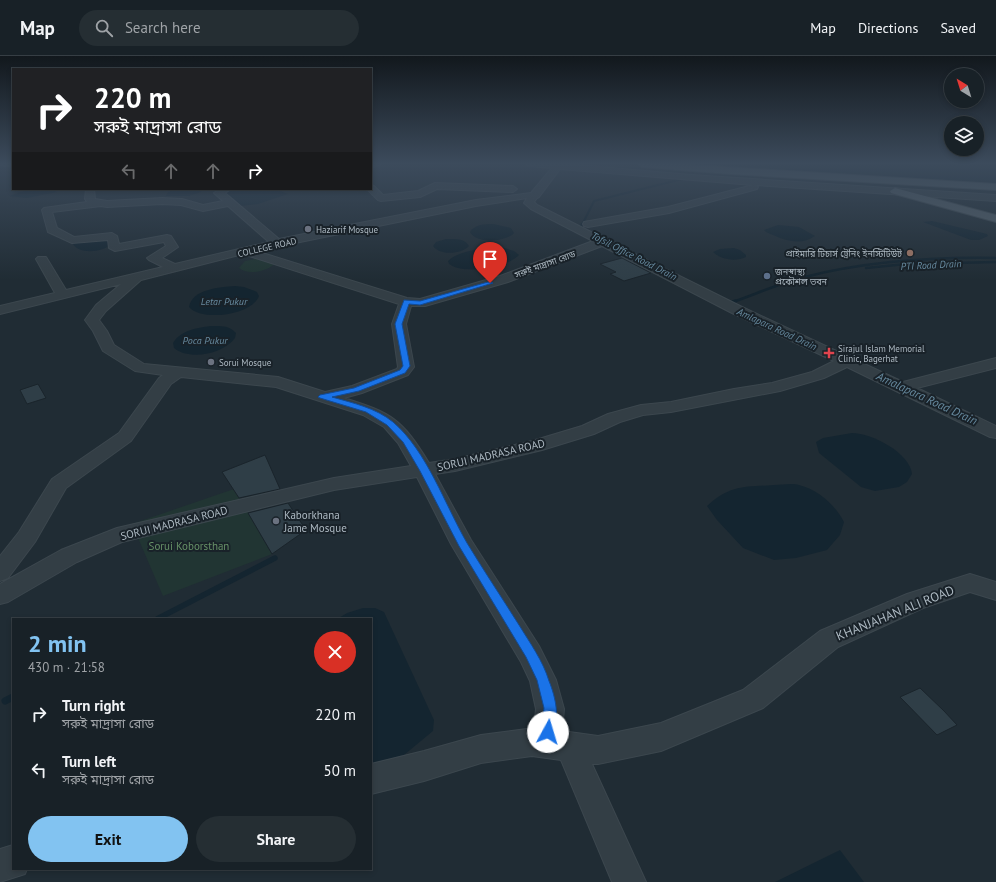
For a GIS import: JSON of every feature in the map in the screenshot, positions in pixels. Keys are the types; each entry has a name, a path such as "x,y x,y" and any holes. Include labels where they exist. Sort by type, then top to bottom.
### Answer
{"main road":[{"path":"937,203 996,219"}],"street":[{"path":"155,203 98,204 47,210 52,230 72,240 112,236 115,248 167,238 172,247 153,258 174,268"},
{"path":"178,203 203,208 229,203 276,243"},
{"name":"COLLEGE ROAD","path":"0,310 246,252 276,243 481,203"},
{"path":"529,203 534,207 604,241 737,310 902,387 996,433"},
{"path":"588,224 669,210 696,203"},
{"name":"সরুই মাদ্রাসা রোড","path":"246,252 406,302 420,303 504,279 604,241"},
{"path":"42,259 63,295"},
{"path":"136,278 101,308 92,320 100,331 108,348 140,368 278,382 369,411 390,423 406,440 462,544 530,654 543,680 558,746 629,882"},
{"path":"322,397 356,390 403,372 406,366 399,324 406,302"},
{"name":"SORUI MADRASA ROAD","path":"0,595 69,556 117,536 334,484 424,471 536,446 588,430 614,418 641,410 671,407 734,394 774,388 818,375 846,361"},
{"path":"902,387 996,363"},
{"path":"0,572 27,537 60,484 125,437 165,381 178,372"},
{"name":"KHANJAHAN ALI ROAD","path":"372,779 424,766 481,749 532,742 598,750 661,737 753,699 829,639 916,602 970,583 996,591"},
{"path":"0,866 12,862"}],"green space":[{"path":"260,258 273,263 273,265 256,272 242,270 239,268 245,261"},
{"name":"Sorui Koborsthan","path":"234,489 272,554 163,596 132,524"}],"water":[{"path":"236,203 262,203 258,204 240,206"},
{"path":"932,221 987,234 988,236 979,240 971,240 923,222"},
{"path":"493,224 511,228 514,233 498,240 484,240 473,236 470,232 477,226"},
{"path":"778,225 799,227 815,236 803,241 790,241 764,230"},
{"path":"105,239 111,244 108,247 92,251 80,250 73,244 78,242"},
{"path":"446,239 462,240 469,246 461,251 446,253 436,249 433,246 436,242"},
{"path":"501,247 514,251 519,255 513,260 496,266 475,269 456,267 449,264 448,261 465,252"},
{"path":"734,248 740,250 746,255 746,257 733,260 720,257 713,252 720,249"},
{"name":"Letar Pukur","path":"235,286 244,287 257,292 259,296 255,303 237,312 215,315 195,312 189,307 195,296 201,293 215,288"},
{"name":"Poca Pukur","path":"210,326 224,326 233,330 236,333 235,338 230,344 223,348 206,354 189,354 174,348 173,343 180,335 190,330"},
{"path":"852,433 870,436 879,440 905,459 910,466 912,474 907,482 899,487 875,491 861,487 819,453 816,442 823,438"},
{"path":"793,484 806,487 820,494 836,510 844,522 840,535 827,550 796,558 774,560 743,548 717,520 707,506 723,494 738,488"},
{"path":"363,608 375,608 384,612 434,720 433,731 398,760 372,767 372,618 339,618 347,613"},
{"path":"840,850 864,882 775,882"}],"building":[{"path":"622,258 651,273 624,281 610,274 616,272 600,264"},
{"path":"38,384 46,398 27,404 20,390"},
{"path":"265,455 280,489 239,498 222,472"},
{"name":"Kaborkhana Jame Mosque","path":"288,503 306,530 272,554 248,513"},
{"path":"920,688 957,725 937,735 900,697"}],"waterway":[{"name":"Tofsil Office Road Drain","path":"582,225 593,203"},
{"name":"Tofsil Office Road Drain","path":"582,224 580,229 582,230"},
{"name":"Tofsil Office Road Drain","path":"733,302 796,279 852,267 924,259 996,258"},
{"name":"PTI Road Drain","path":"866,268 906,264 996,262"},
{"name":"Amalapara Road Drain","path":"728,304 735,301"},
{"path":"159,618 275,558"},
{"path":"5,701 12,698"}],"place":[{"name":"Haziarif Mosque","path":"308,229"},
{"name":"প্রাইমারি টিচার্স ট্রেনিং ইনস্টিটিউট","path":"910,253"},
{"name":"জনস্বাস্থ্য প্রকৌশল ভবন","path":"767,276"},
{"name":"Sirajul Islam Memorial Clinic, Bagerhat","path":"829,353"},
{"name":"Sorui Mosque","path":"211,362"},
{"name":"Kaborkhana Jame Mosque","path":"276,521"}],"route":[{"path":"490,283 420,303 406,302 399,324 406,366 403,372 356,390 322,397 369,411 390,423 406,440 462,544 530,654 543,680 550,708 548,732"}],"water label":[{"name":"Amlapara Road Drain","path":"777,329"}]}
